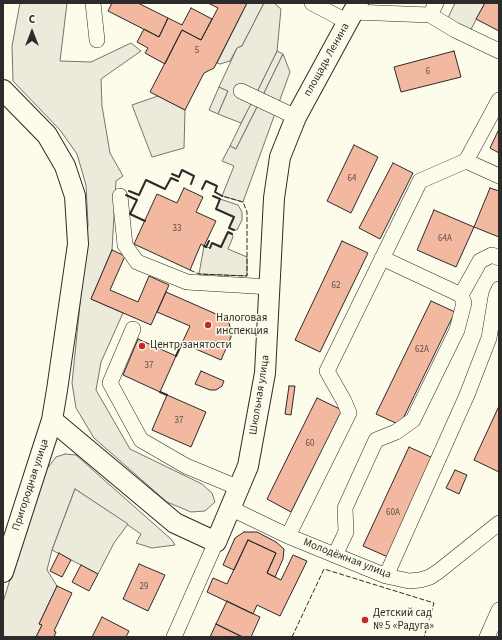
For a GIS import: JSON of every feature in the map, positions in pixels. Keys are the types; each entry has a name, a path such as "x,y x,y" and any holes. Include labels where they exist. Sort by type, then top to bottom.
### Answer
{"main road":[{"name":"площадь Ленина","path":"296,117 353,12"},
{"name":"Пригородная улица","path":"3,90 46,135 65,166 75,196 78,244 52,420 3,572"},
{"name":"Школьная улица","path":"216,542 248,466 265,373 275,191 280,157 296,117"},
{"path":"52,420 175,523 216,542"}],"street":[{"path":"93,3 98,40"},
{"path":"312,3 353,12 433,9 455,30 499,51"},
{"path":"242,91 296,117"},
{"path":"288,536 349,413 327,371 420,181 466,161 499,100"},
{"path":"466,161 499,176"},
{"path":"120,196 124,245 137,262 187,282 270,288"},
{"path":"461,296 480,261 492,255 499,258"},
{"path":"335,555 346,532 345,508 376,440 396,432 414,420 457,330 464,303 461,296 382,258"},
{"path":"386,576 467,395 489,338 496,296 499,289"},
{"path":"133,329 110,383 141,440 186,466 239,488"},
{"name":"Молодёжная улица","path":"230,508 288,536 386,576 409,581 430,577 499,523"},
{"name":"Школьная улица","path":"174,637 216,542"},
{"path":"486,637 499,610"}],"shaded area":[{"path":"20,3 67,3 60,61 91,62 131,43 141,51 101,79 102,106 110,153 123,176 116,181 112,250 91,299 123,313 101,362 96,390 130,449 202,484 212,493 215,502 205,511 191,512 167,502 94,438 76,408 72,383 88,225 86,185 77,154 60,130 13,81 12,46"},
{"path":"247,3 264,3 242,46 237,48 230,61 220,64 217,63"},
{"path":"264,3 274,3 281,9 277,51 257,92 263,95 283,54 290,72 243,202 222,196 234,166 222,161 230,146 236,149 258,105 252,102 241,123 218,114 228,91 219,87 237,48 242,46"},
{"path":"455,3 485,3 469,33 448,18"},
{"path":"277,51 283,54 263,95 257,92"},
{"path":"219,87 228,91 218,114 209,110"},
{"path":"158,96 185,110 184,148 152,157 132,105"},
{"path":"252,101 258,105 236,149 230,146"},
{"path":"220,199 238,205 242,212 242,220 237,230 229,228 234,217 216,209"},
{"path":"228,232 232,234 233,237 228,249 247,257 247,276 199,274 204,246 210,248 212,243 221,246"},
{"path":"65,454 76,455 172,540 175,545 152,548 136,543 141,534 75,489 52,550 47,570 57,586 39,624 42,625 36,637 3,637 3,602 43,474 56,457"},
{"path":"75,489 128,524 114,543 98,574 52,550"}],"building":[{"path":"112,3 138,3 168,18 159,37 108,11"},
{"path":"208,3 247,3 214,68 204,73 185,110 150,92 182,30 201,40 218,8"},
{"path":"485,3 499,3 499,31 476,19"},
{"path":"191,8 212,19 201,40 182,30 165,64 145,53 148,48 137,42 144,29 159,37 168,18 182,25"},
{"path":"454,51 461,77 401,92 394,67"},
{"path":"499,129 499,153 490,148"},
{"path":"354,145 378,157 351,213 327,201"},
{"path":"393,163 413,173 380,239 359,228"},
{"path":"184,188 203,197 196,212 216,221 204,246 201,244 190,270 134,244 157,194 177,203"},
{"path":"490,188 499,191 499,237 474,227"},
{"path":"434,210 474,227 456,267 417,250"},
{"path":"342,241 368,253 320,352 295,340"},
{"path":"112,250 125,256 110,290 138,302 149,276 169,285 151,325 91,299"},
{"name":"Налоговая инспекция","path":"166,292 225,318 229,323 231,337 221,360 182,343 190,326 157,312"},
{"path":"431,301 455,312 400,425 376,414"},
{"path":"138,339 176,356 160,392 123,375"},
{"path":"201,371 224,381 222,386 216,390 210,390 195,384"},
{"path":"289,386 295,386 291,415 285,414"},
{"path":"167,395 206,412 191,447 152,430"},
{"path":"317,398 342,410 291,512 267,499"},
{"path":"499,406 499,472 474,460"},
{"path":"409,447 433,458 388,557 363,546"},
{"path":"455,470 467,475 459,494 446,488"},
{"path":"244,532 257,532 276,542 284,549 283,559 275,577 267,573 276,553 248,540 234,570 223,565 235,538"},
{"path":"248,540 276,553 267,573 281,580 293,555 307,561 280,616 257,605 253,614 207,592 213,578 227,584"},
{"path":"59,553 71,560 62,577 50,571"},
{"path":"139,564 165,575 148,611 123,599"},
{"path":"81,565 98,574 89,591 72,582"},
{"path":"57,586 72,593 54,631 56,632 54,637 36,637 42,625 39,624"},
{"path":"227,601 260,617 251,637 243,637 216,624"},
{"path":"102,617 129,631 126,637 92,637"},
{"path":"216,624 242,637 210,637"}],"fence":[{"path":"190,270 199,274 247,276 247,212 243,202 222,196"},
{"path":"292,637 324,569 434,603 424,637"}],"wall":[{"path":"172,174 179,177 182,170 194,176 191,184"},
{"path":"129,191 139,195 146,180 165,189 171,178 178,181"},
{"path":"202,189 206,181 217,186 215,192 222,196"},
{"path":"126,195 137,200 130,214 145,221"},
{"path":"213,196 220,199 216,209 234,217 229,228 234,230"},
{"path":"210,248 212,243 221,247 228,232 232,234"},
{"path":"204,246 206,247 209,241"},
{"path":"176,356 182,343"},
{"path":"160,392 167,395"}],"place":[{"name":"Налоговая инспекция","path":"208,325"},
{"name":"Центр занятости","path":"142,346"},
{"name":"Детский сад № 5 «Радуга»","path":"365,620"}]}
